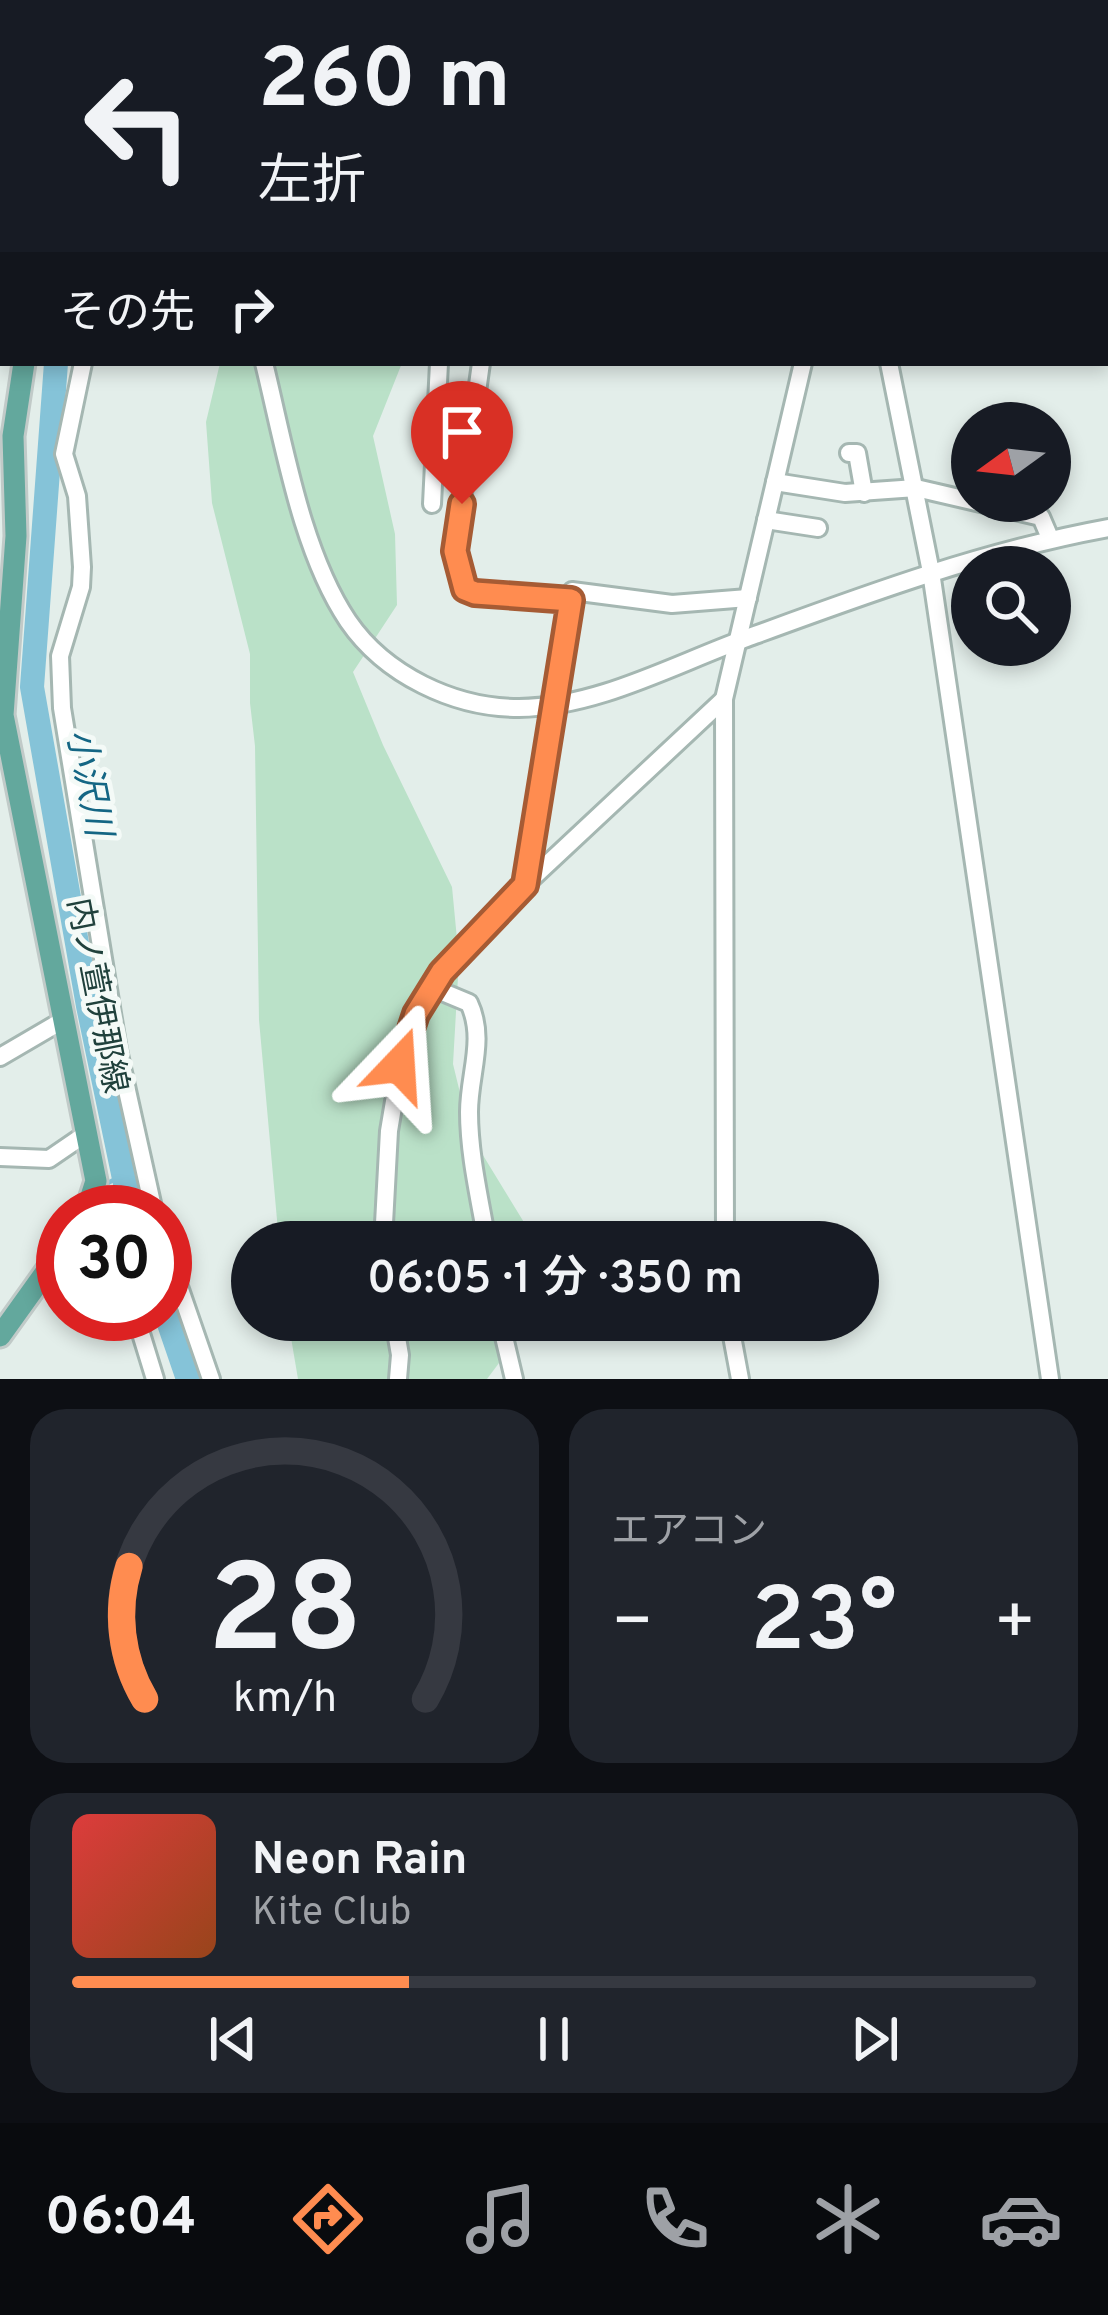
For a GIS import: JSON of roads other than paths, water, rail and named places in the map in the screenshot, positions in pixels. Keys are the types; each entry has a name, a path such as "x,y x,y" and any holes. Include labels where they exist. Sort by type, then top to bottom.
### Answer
{"main road":[{"name":"内ノ萱伊那線","path":"24,366 7,500 16,536 4,746 38,874 97,1185"},
{"path":"0,1336 36,1285"}],"street":[{"path":"82,366 64,454 77,496 82,567 81,587 60,656 62,708 118,1050 148,1185"},
{"path":"265,366 307,529 329,588 349,622 403,675 472,702 525,708 573,700 931,572 1050,538 1108,527"},
{"path":"432,504 440,366"},
{"path":"481,366 455,551 465,589 571,600"},
{"path":"725,1221 724,699 801,366"},
{"path":"890,366 931,572 1050,1379"},
{"path":"849,453 857,453 863,493"},
{"path":"775,482 845,494 916,488 1041,517 1050,538"},
{"path":"766,520 818,528"},
{"path":"525,885 572,591 672,604 748,598"},
{"path":"384,1221 389,1131 399,1065 416,1014 451,959 724,699"},
{"path":"434,988 469,1003 476,1017 479,1035 469,1110 484,1221"},
{"path":"0,1057 64,1019"},
{"path":"0,1157 49,1159 87,1133"},
{"path":"192,1324 211,1379"},
{"path":"143,1341 155,1379"},
{"path":"398,1341 398,1379"},
{"path":"505,1341 514,1379"},
{"path":"733,1341 740,1379"}],"waterway":[{"name":"小沢川","path":"56,366 32,687 88,1006 125,1185"},
{"path":"106,1184 121,1176"},
{"name":"小沢川","path":"175,1341 188,1379"}]}
